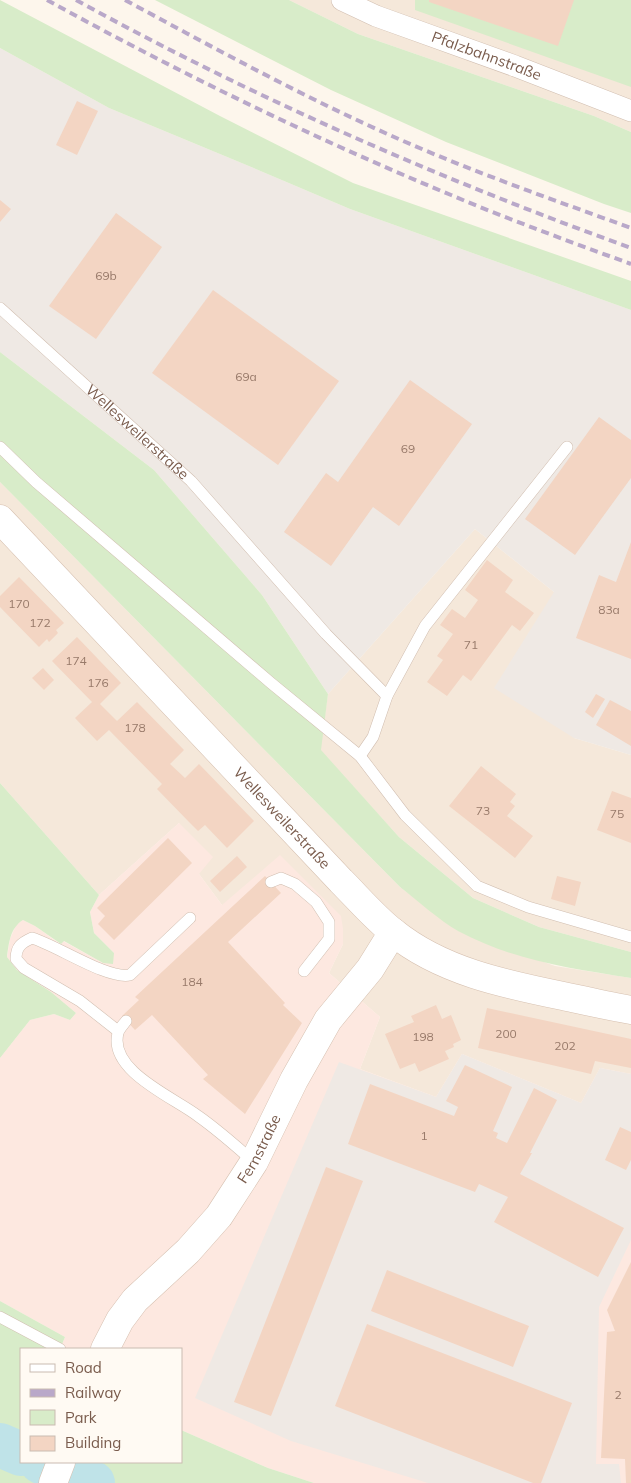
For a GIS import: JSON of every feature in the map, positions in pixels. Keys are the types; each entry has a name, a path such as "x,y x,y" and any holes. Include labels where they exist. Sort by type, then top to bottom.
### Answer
{"street":[{"name":"Pfalzbahnstraße","path":"342,0 378,8 515,66 631,111"},
{"name":"Wellesweilerstraße","path":"0,519 340,881 393,932 445,963 475,974 512,986 631,1010"},
{"name":"Fernstraße","path":"106,1348 120,1320 135,1300 188,1251 219,1216 254,1162 310,1050 328,1020 370,969 393,932"},
{"path":"53,1483 61,1463"}],"lane":[{"name":"Wellesweilerstraße","path":"0,308 191,480 326,634 387,696"},
{"path":"0,446 36,482 248,664 360,756 405,816 477,886 528,907 631,937"},
{"path":"360,756 372,737 387,696 425,626 567,447"},
{"path":"271,882 280,878 295,884 316,902 329,922 329,940 304,972"},
{"path":"118,1031 80,1001 24,968 16,960 16,951 21,943 32,938 42,941 95,967 125,976 130,975 190,918"},
{"path":"126,1021 118,1031 116,1043 122,1059 144,1082 197,1114 254,1162"},
{"path":"0,1317 58,1348"}],"shaded area":[{"path":"289,0 631,0 631,132 594,116 358,34"},
{"path":"0,48 109,108 350,209 631,310 631,755 574,738 494,688 554,592 475,529 328,694 262,595 154,470 0,352"},
{"path":"0,482 400,887 457,930 555,966 631,978 631,1074 600,1068 581,1103 462,1054 436,1097 360,1069 380,1017 329,973 343,944 222,905 199,874 179,823 99,895 0,783"},
{"path":"475,529 554,592 574,738 631,755 631,952 539,927 473,898 399,837 320,750 328,694"},
{"path":"179,823 213,857 199,874 222,905 280,855 341,916 343,944 329,973 380,1017 360,1069 436,1097 462,1054 581,1103 600,1068 631,1074 631,1483 314,1483 268,1468 182,1430 182,1348 60,1348 65,1337 0,1301 0,1058 30,1020 54,1014 70,1020 76,1013 51,992 17,970 7,957 10,939 16,925 23,920 60,944 63,941 103,963 114,953 94,933 90,912 99,895"},
{"path":"462,1054 581,1103 600,1068 631,1074 631,1240 599,1307 596,1464 619,1464 621,1483 428,1483 291,1441 195,1398 339,1062 436,1097"}],"green space":[{"path":"0,0 220,116 353,183 631,281 631,310 350,209 109,108 0,48"},
{"path":"155,0 289,0 358,34 594,116 631,132 631,213 446,142 331,90"},
{"path":"415,0 631,0 631,87 415,10"},
{"path":"0,352 154,470 262,595 328,694 321,750 399,837 473,898 539,927 631,952 631,978 543,962 500,950 451,927 400,887 0,482"},
{"path":"0,783 99,895 90,912 94,933 114,953 113,964 103,963 64,941 61,944 23,920 19,923 11,936 7,957 17,970 51,992 76,1013 70,1020 54,1014 30,1020 0,1058"},
{"path":"0,1301 65,1337 60,1348 20,1348 20,1463 182,1463 182,1430 268,1468 314,1483 0,1483"}],"building":[{"path":"429,0 574,0 558,46 429,2"},
{"path":"77,101 98,111 77,155 56,145"},
{"path":"0,200 11,209 0,222"},
{"path":"116,213 162,247 96,339 49,306"},
{"path":"213,290 339,381 278,465 152,373"},
{"path":"410,380 472,424 399,526 373,507 331,566 284,532 326,473 338,482"},
{"path":"599,417 631,440 631,478 575,555 525,519"},
{"path":"631,542 631,659 576,638 599,575 616,582"},
{"path":"487,560 513,580 505,592 534,613 520,631 512,625 471,681 463,675 447,696 427,682 443,660 437,656 453,634 440,625 452,609 465,618 478,600 465,590"},
{"path":"19,577 64,623 56,630 58,633 49,642 47,639 39,647 0,607 0,596"},
{"path":"77,637 121,683 100,704 117,721 137,702 184,750 170,764 185,778 199,764 254,821 227,848 205,825 198,831 190,823 157,789 162,784 109,730 97,741 75,718 92,702 52,661"},
{"path":"43,668 54,680 44,690 32,678"},
{"path":"596,694 605,699 593,718 585,712"},
{"path":"610,700 631,711 631,746 596,725"},
{"path":"481,766 516,794 510,802 515,806 507,816 533,836 515,858 449,806"},
{"path":"612,791 631,798 631,843 597,830"},
{"path":"168,838 192,863 114,940 98,924 105,916 97,908"},
{"path":"237,856 247,867 220,892 210,881"},
{"path":"265,876 281,893 228,942 285,1003 283,1005 302,1023 245,1114 203,1079 208,1075 152,1015 135,1030 122,1016 139,1000 135,997"},
{"path":"557,876 581,882 575,906 551,899"},
{"path":"436,1005 442,1019 451,1015 461,1040 453,1044 454,1047 445,1051 449,1059 419,1072 415,1063 400,1069 385,1034 414,1022 411,1016"},
{"path":"487,1008 631,1039 631,1068 595,1061 591,1074 478,1048"},
{"path":"465,1065 512,1087 493,1131 498,1133 496,1138 507,1143 534,1088 557,1100 520,1174 624,1228 598,1277 494,1222 508,1197 479,1184 475,1192 348,1144 370,1084 454,1116 458,1107 446,1101"},
{"path":"620,1127 631,1132 631,1160 626,1170 605,1160"},
{"path":"326,1167 363,1181 271,1416 234,1402"},
{"path":"631,1262 631,1483 626,1483 625,1459 601,1458 607,1332 615,1331 607,1310"},
{"path":"387,1270 529,1326 513,1367 371,1311"},
{"path":"367,1324 572,1403 541,1483 533,1483 335,1406"}],"waterway":[{"path":"0,1445 20,1454"},
{"path":"43,1463 93,1483"}],"railway":[{"path":"47,0 146,53 348,151 541,231 631,264"},
{"path":"76,0 211,70 349,135 489,194 631,248"},
{"path":"125,0 262,73 366,124 486,175 631,228"}]}
